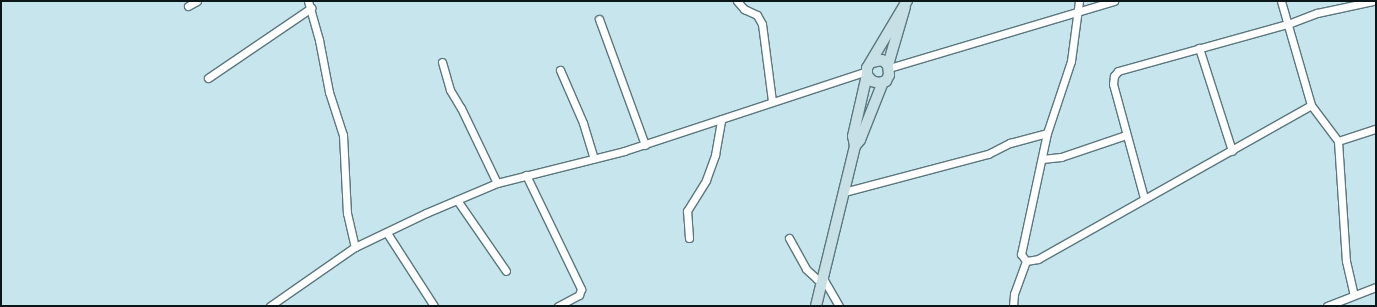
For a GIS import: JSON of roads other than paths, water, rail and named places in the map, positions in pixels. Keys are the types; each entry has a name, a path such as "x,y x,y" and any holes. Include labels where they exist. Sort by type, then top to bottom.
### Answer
{"main road":[{"path":"816,306 824,280 855,146 853,136 867,73 907,1 889,66 888,78 883,82 860,140 855,146"},
{"path":"872,62 882,60 889,66"},
{"path":"867,73 875,83 883,82"}],"street":[{"path":"188,6 197,1"},
{"path":"737,1 744,9 757,15 762,24 772,100"},
{"path":"1026,261 1021,254 1047,133 1071,61 1080,12 1079,1"},
{"path":"889,66 1114,1"},
{"path":"1281,1 1311,105 1338,141 1346,261 1354,295"},
{"path":"1144,198 1113,84 1114,76 1118,71 1288,24 1317,13 1373,1"},
{"path":"208,78 309,5 329,92 343,135 347,213 355,247"},
{"path":"599,19 645,145"},
{"path":"1199,48 1232,151"},
{"path":"442,62 450,90 462,108 497,183"},
{"path":"560,70 583,123 594,158"},
{"path":"270,306 355,247 497,183 645,145 722,120 772,100 867,73"},
{"path":"1026,261 1038,259 1144,198 1232,151 1311,105"},
{"path":"689,238 686,211 706,180 715,155 722,120"},
{"path":"1338,141 1376,129"},
{"path":"844,192 988,154 1010,143 1047,133"},
{"path":"1042,159 1061,157 1126,135"},
{"path":"526,175 581,289 579,295 558,306"},
{"path":"457,200 506,271"},
{"path":"387,233 434,306"},
{"path":"789,238 806,269 817,279 824,280 839,306"},
{"path":"1013,306 1014,294 1026,261"},
{"path":"1327,306 1376,287"}]}
